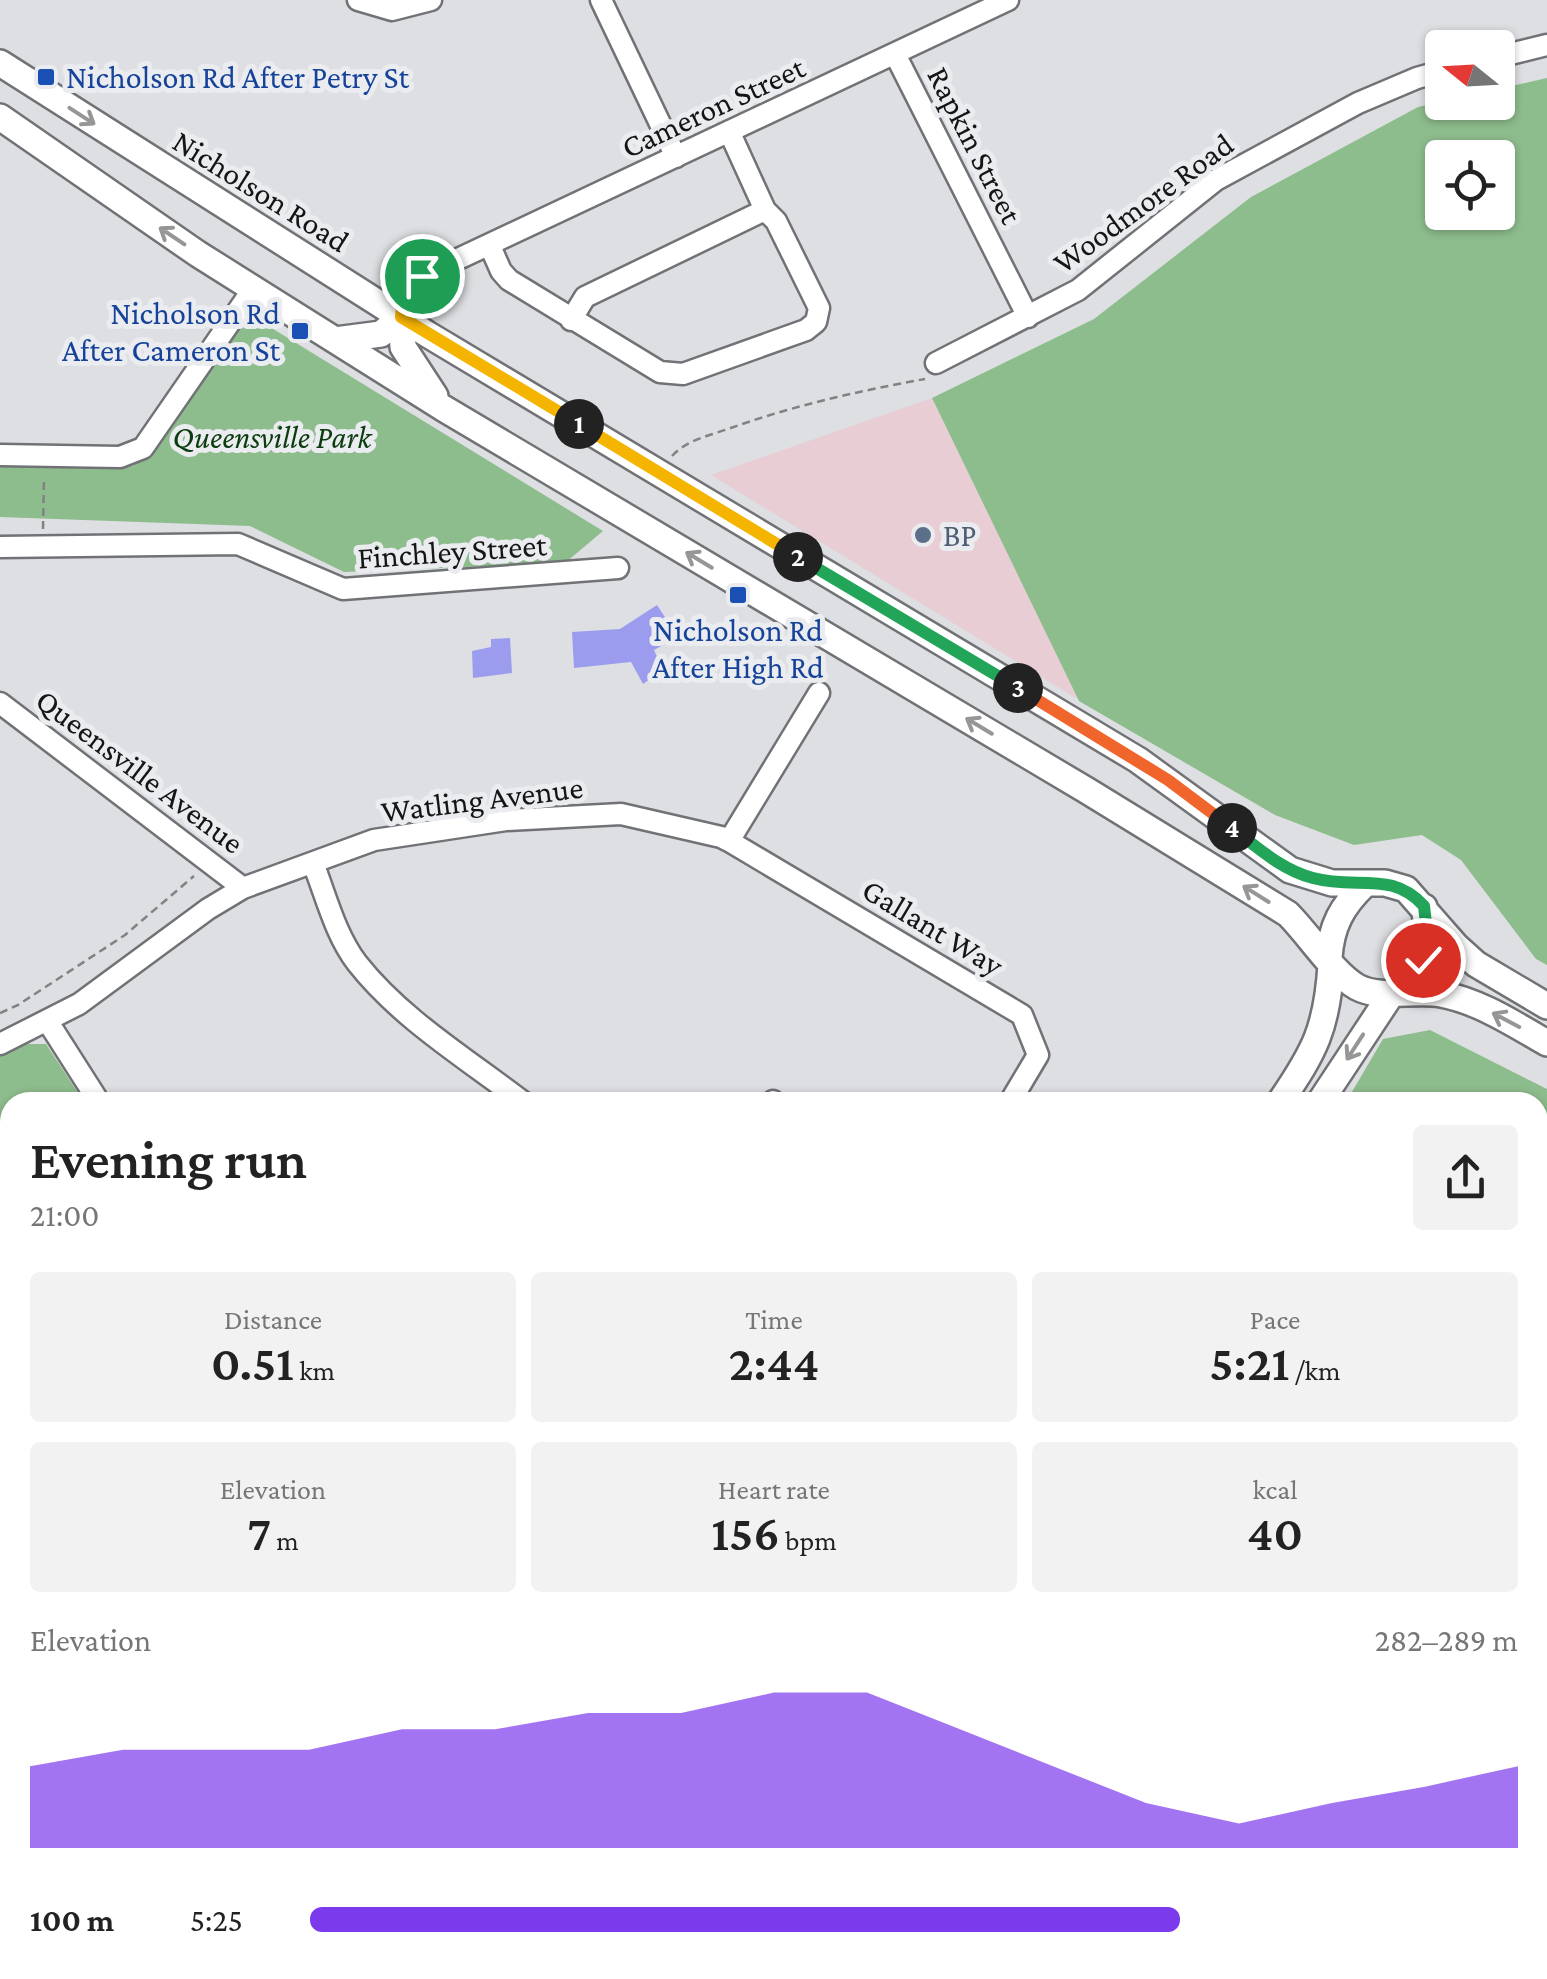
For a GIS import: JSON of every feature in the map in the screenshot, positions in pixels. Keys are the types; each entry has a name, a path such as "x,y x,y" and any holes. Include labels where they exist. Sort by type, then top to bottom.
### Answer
{"main road":[{"name":"Nicholson Road","path":"0,64 401,317 1138,760 1200,802 1269,857 1309,877 1398,885 1424,906 1476,964 1547,1006"},
{"path":"0,118 253,289 443,408 1052,769 1288,914 1330,962 1362,990 1432,993 1463,999 1547,1043"},
{"path":"335,340 380,334 401,317"},
{"path":"401,317 404,347 443,408"},
{"path":"1286,1092 1318,1041 1328,1006 1333,925 1349,899 1365,884"},
{"path":"1327,1092 1394,992 1423,960 1428,941 1424,906"}],"street":[{"path":"358,0 392,10 430,0"},
{"path":"601,0 676,157"},
{"name":"Cameron Street","path":"401,317 420,310 443,268 1008,0"},
{"path":"1515,53 1547,45"},
{"name":"Rapkin Street","path":"895,54 1028,317"},
{"name":"Woodmore Road","path":"936,363 1078,290 1216,180 1358,103 1425,76"},
{"path":"490,246 510,280 660,372 672,375 806,330 816,322 819,308 776,220 765,210 730,131"},
{"path":"571,320 585,297 765,210"},
{"path":"0,454 120,458 143,448 253,289"},
{"name":"Finchley Street","path":"0,546 238,544 342,589 618,568"},
{"path":"729,841 820,694"},
{"name":"Queensville Avenue","path":"0,704 244,888"},
{"name":"Watling Avenue","path":"0,1044 79,1004 208,909 244,888 374,840 506,820 621,814 729,841"},
{"name":"Gallant Way","path":"729,841 1022,1015 1038,1056 1016,1092"},
{"path":"313,863 340,933 356,961 392,1001 511,1092"},
{"path":"48,1022 93,1092"}],"path":[{"path":"662,474 674,453 686,444 838,396 932,378 936,363"},
{"path":"42,546 44,456"},
{"path":"0,1012 18,1005 125,935 209,861"}],"shaded area":[{"path":"932,398 1079,700 711,475"}],"green space":[{"path":"1547,78 1547,965 1536,959 1461,860 1422,835 1354,845 1275,815 1079,701 932,398 1094,319 1251,197 1425,106 1425,120 1515,120 1515,85"},
{"name":"Queensville Park","path":"247,313 603,531 565,563 344,572 250,526 0,517 0,462 133,466"},
{"path":"1430,1030 1547,1092 1352,1092 1383,1039"},
{"path":"24,1044 46,1044 77,1092 0,1092 0,1054"}],"building":[{"path":"657,605 678,637 654,650 663,670 643,684 631,662 574,668 572,632 620,629"},
{"path":"510,638 512,673 473,678 472,651 491,647 491,639"}],"place":[{"name":"Nicholson Rd After Petry St","path":"46,77"},
{"name":"Nicholson Rd After Cameron St","path":"300,331"},
{"name":"BP","path":"923,535"},
{"name":"Nicholson Rd After High Rd","path":"738,595"}],"route":[{"path":"422,276 403,298 401,317 426,334 1138,760 1290,870 1332,882 1386,883 1406,889 1424,906 1428,941 1423,960"}]}
